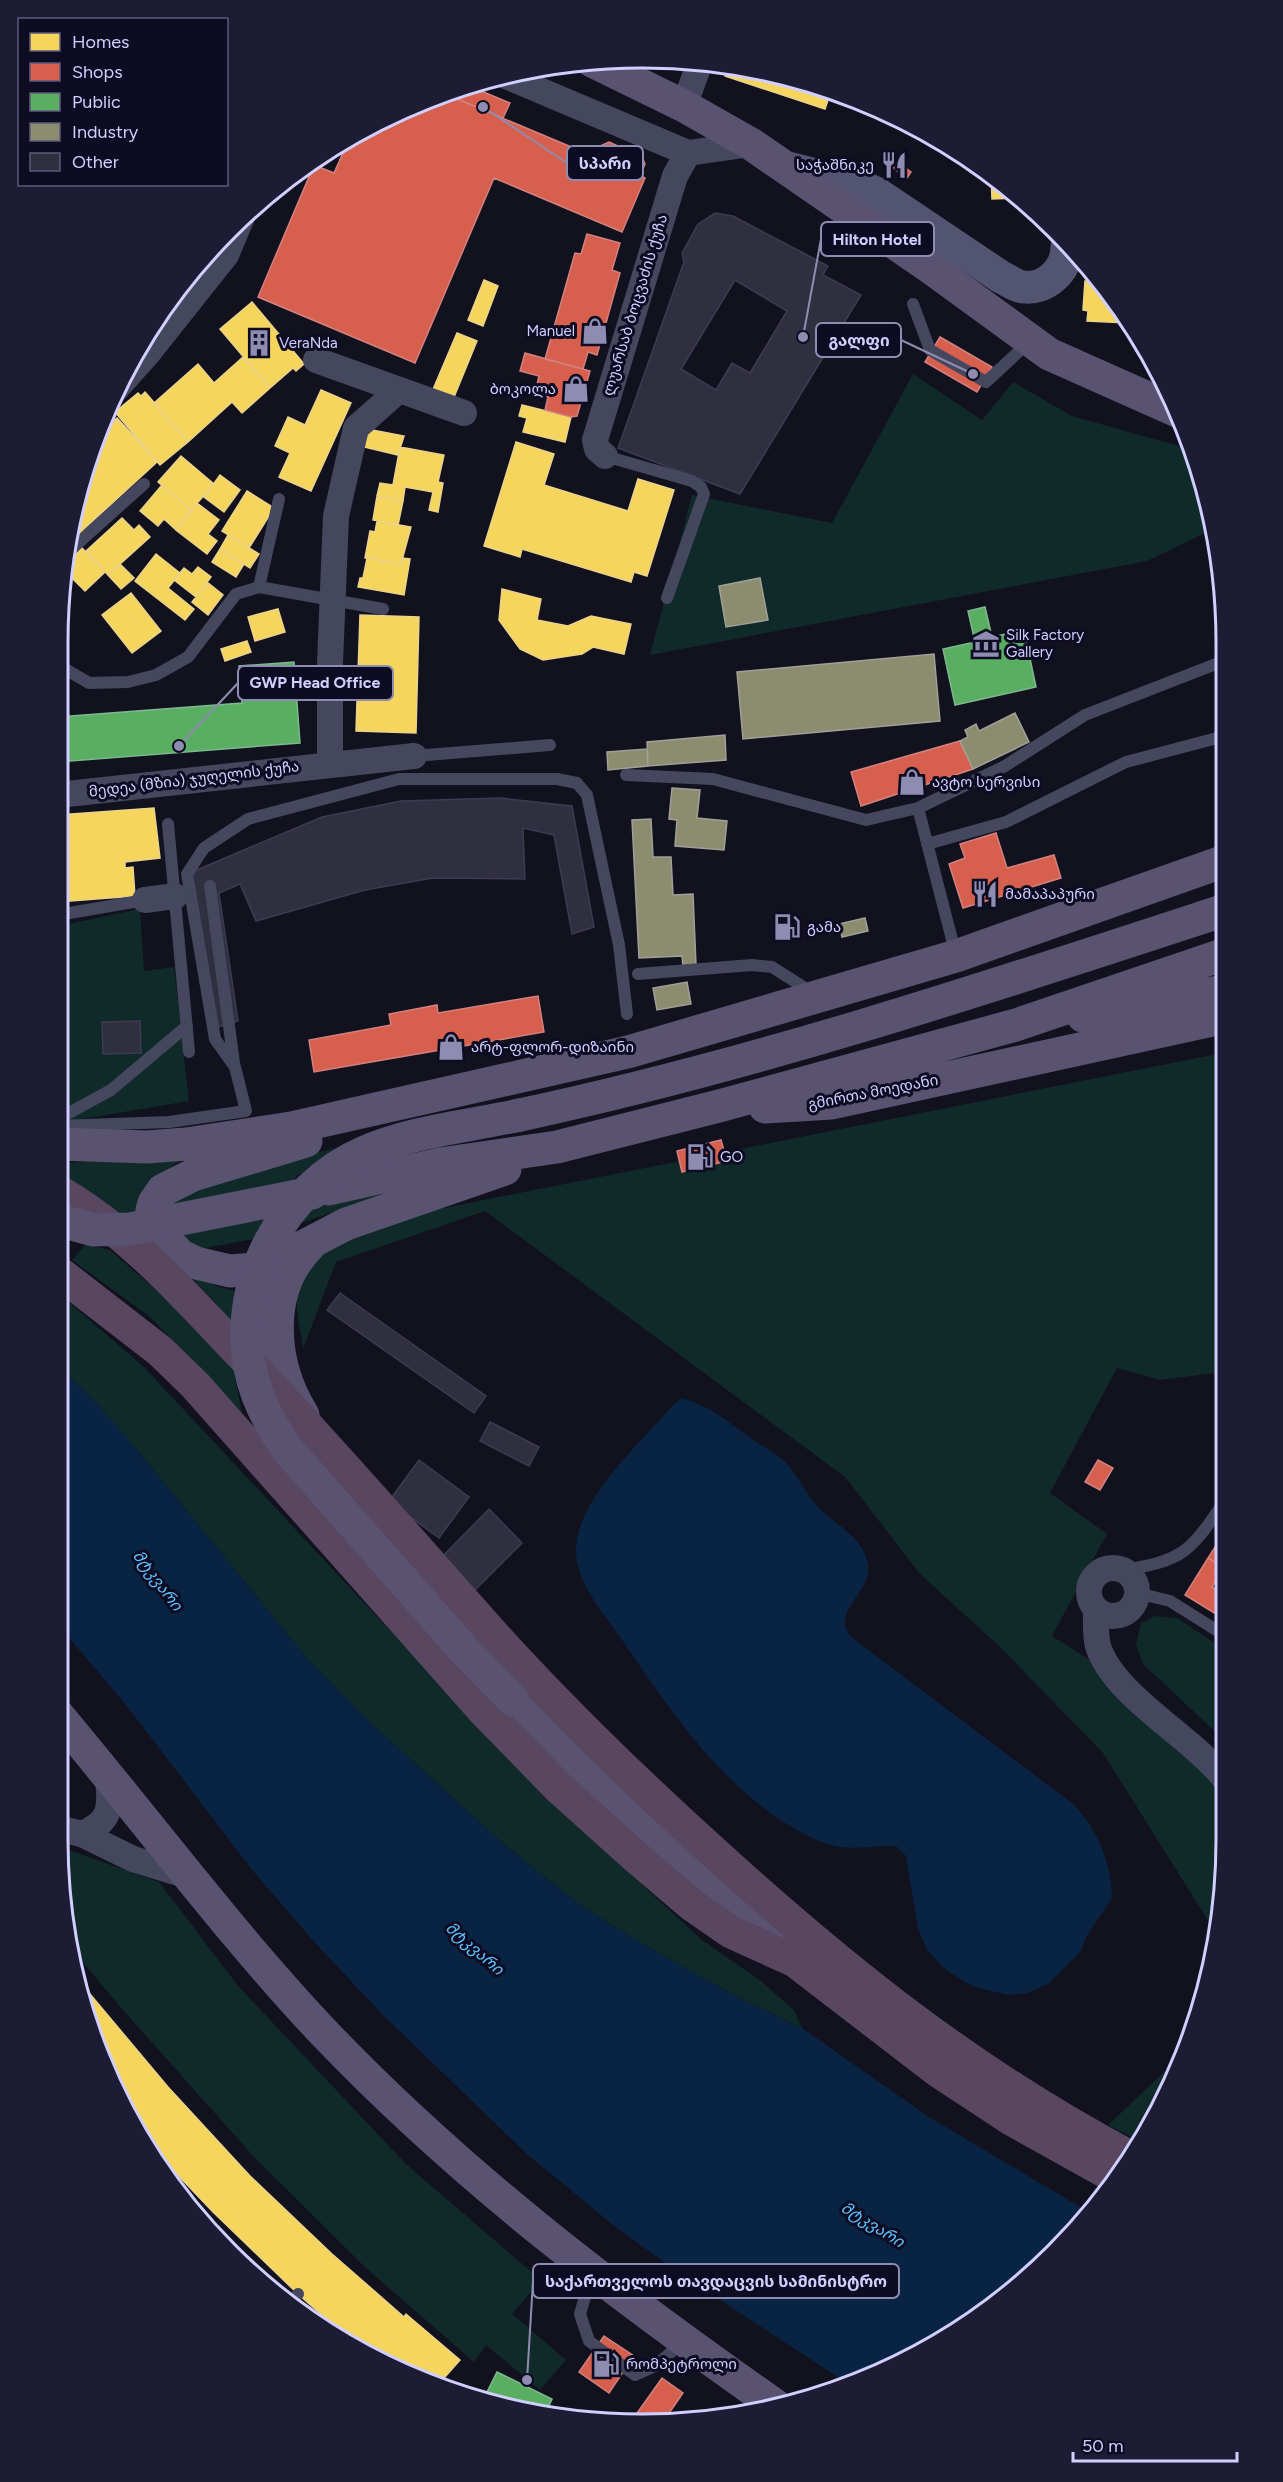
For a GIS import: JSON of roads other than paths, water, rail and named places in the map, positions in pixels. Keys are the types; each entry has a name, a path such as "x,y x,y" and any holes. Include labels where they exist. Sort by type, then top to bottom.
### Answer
{"highway":[{"path":"68,1198 105,1222 160,1270 311,1430 538,1686 770,1903 872,1990 960,2055 1028,2101 1123,2153"},
{"path":"68,1280 137,1332 195,1385 440,1663 559,1788 692,1905 731,1932 795,1961 938,2071 1011,2119 1109,2173"}],"main road":[{"path":"608,69 684,106 788,168 865,204 931,268 1029,342 1081,371 1164,405"},
{"path":"698,1074 830,1003 1216,864"},
{"path":"795,1961 628,1810 513,1700 464,1650 288,1450 272,1427 250,1368 247,1333 253,1290 265,1252 298,1200 324,1176 348,1160 380,1146 698,1074 989,986 1216,913"},
{"name":"გმირთა მოედანი","path":"719,1106 1016,1025 1216,957"},
{"path":"68,1144 147,1147 186,1144 291,1128 628,1052 716,1028 830,1003 989,986"},
{"name":"გმირთა მოედანი","path":"1016,1025 1160,1005 1216,992"},
{"name":"გმირთა მოედანი","path":"719,1106 782,1108 832,1103 1211,1021"},
{"path":"68,1224 94,1230 130,1229 329,1190 440,1164 556,1147 719,1106"},
{"path":"371,1111 294,1146 176,1182 158,1196 152,1210 156,1226 170,1247 196,1263 215,1269 255,1269 346,1224 481,1178 556,1147"},
{"path":"311,1430 294,1401 282,1370 276,1332 287,1275 298,1257 317,1238"},
{"path":"68,1727 275,1979 338,2046 496,2194 592,2273 767,2400"}],"street":[{"path":"684,106 697,70"},
{"path":"519,81 688,153 751,144"},
{"name":"ლუარსაბ ბოცვაძის ქუჩა","path":"605,456 597,450 595,440 675,176 688,153"},
{"path":"865,204 1016,285 1036,286 1051,278 1065,264 1066,256"},
{"path":"140,362 226,255 232,240"},
{"path":"316,360 464,413"},
{"path":"330,764 336,516 356,428 399,390"},
{"name":"მედეა (მზია) ჯუღელის ქუჩა","path":"68,794 414,756"},
{"path":"145,900 175,896"},
{"path":"1109,1567 1124,1570 1134,1579 1137,1593 1132,1607 1118,1616 1103,1614 1096,1610 1091,1604 1088,1588 1095,1575 1109,1567"},
{"path":"1096,1610 1097,1638 1106,1664 1124,1684 1216,1769"},
{"path":"82,1834 98,1827 106,1818 110,1805 108,1775"},
{"path":"68,1831 82,1834 133,1859 192,1877"}],"lane":[{"path":"913,304 930,350 986,382 1029,342"},
{"path":"605,456 692,481 701,487 704,495 667,598"},
{"path":"76,545 144,484"},
{"path":"259,586 279,500"},
{"path":"68,671 89,683 128,682 156,675 188,657 236,594 259,586 384,609"},
{"path":"626,775 713,778 866,820 918,808 1005,766 1085,715 1216,664"},
{"path":"927,844 1006,822 1126,762 1216,739"},
{"path":"414,756 550,745"},
{"path":"235,1067 215,1039 187,874 204,848 248,819 399,779 558,779 576,783 587,795 619,945 627,1014"},
{"path":"918,808 956,956"},
{"path":"168,824 189,1052"},
{"path":"68,1126 168,1122 246,1111 235,1067 210,886"},
{"path":"68,913 145,900"},
{"path":"638,974 752,965 772,967 830,1003"},
{"path":"68,1114 111,1090 188,1026"},
{"path":"1124,1570 1155,1565 1176,1558 1190,1549 1216,1513"},
{"path":"1137,1593 1170,1601 1216,1630"},
{"path":"592,2273 580,2314 589,2341 636,2375 655,2366 684,2341"}],"water":[{"name":"მტკვარი","path":"68,1375 97,1403 138,1451 305,1656 365,1718 506,1846 580,1905 646,1946 747,2002 802,2028 929,2117 1082,2208 1020,2272 960,2318 895,2355 840,2379 682,2275 613,2225 528,2155 384,2016 317,1945 253,1871 123,1701 68,1637"},
{"path":"682,1398 712,1411 782,1459 818,1507 848,1532 860,1546 868,1564 868,1574 845,1619 846,1628 851,1637 1073,1804 1089,1824 1106,1859 1112,1898 1086,1937 1081,1951 1048,1984 1027,1993 1007,1995 972,1986 946,1970 927,1950 918,1929 906,1856 896,1846 852,1848 821,1842 778,1819 751,1798 702,1748 680,1721 591,1596 580,1573 576,1549 579,1530 587,1510 629,1453"}],"place":[{"name":"სპარი","path":"483,107"},
{"name":"საჭაშნიკე","path":"894,165"},
{"name":"Manuel","path":"595,331"},
{"name":"Hilton Hotel","path":"803,337"},
{"name":"VeraNda","path":"259,343"},
{"name":"გალფი","path":"973,374"},
{"name":"ბოკოლა","path":"576,389"},
{"name":"Silk Factory Gallery","path":"986,644"},
{"name":"GWP Head Office","path":"179,746"},
{"name":"ავტო სერვისი","path":"912,782"},
{"name":"მამაპაპური","path":"985,894"},
{"name":"გამა","path":"787,927"},
{"name":"არტ-ფლორ-დიზაინი","path":"451,1047"},
{"name":"GO","path":"700,1157"},
{"name":"რომპეტროლი","path":"606,2364"},
{"name":"საქართველოს თავდაცვის სამინისტრო","path":"527,2380"}]}
